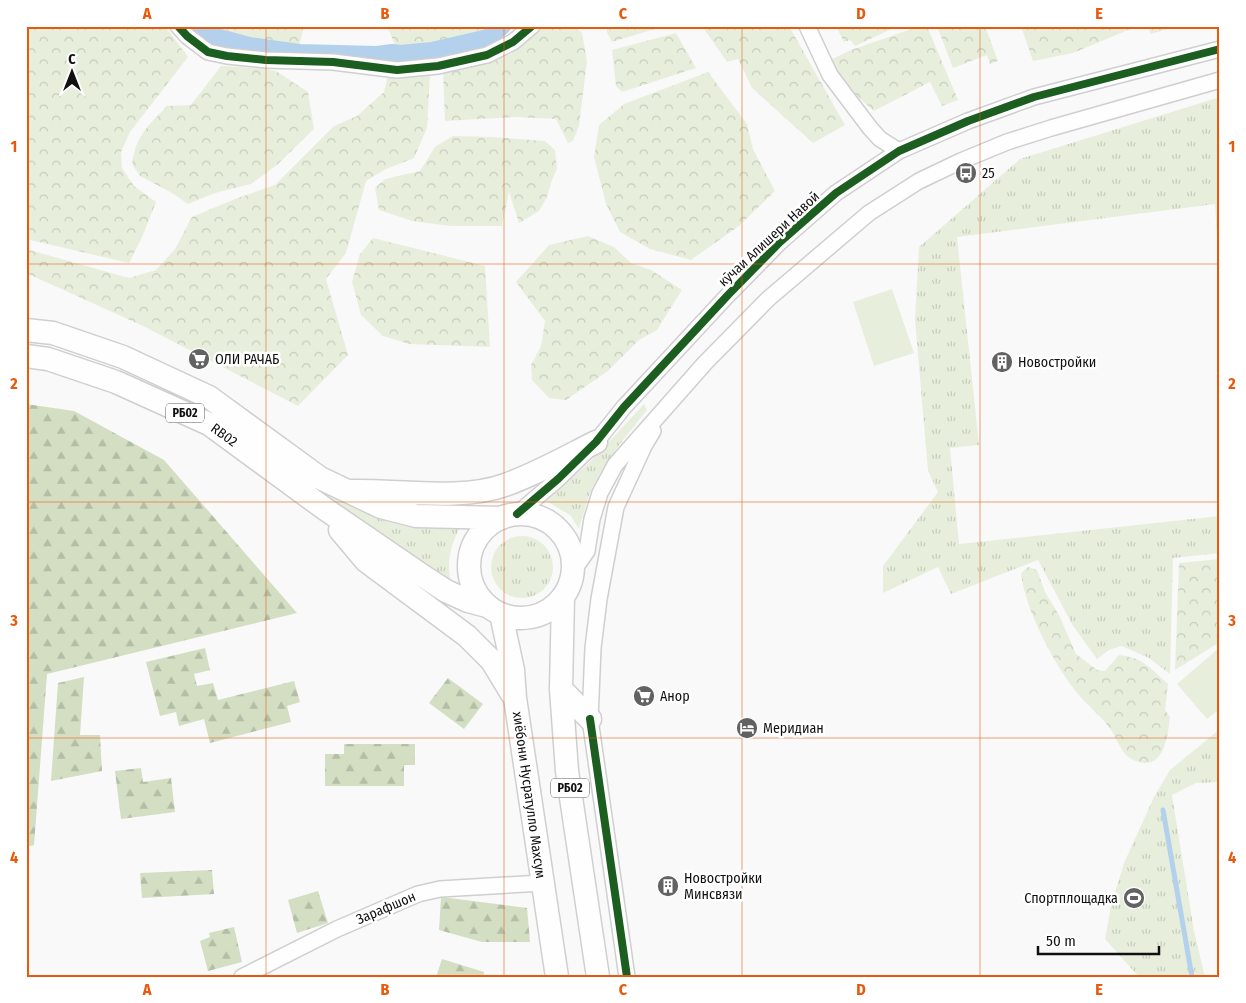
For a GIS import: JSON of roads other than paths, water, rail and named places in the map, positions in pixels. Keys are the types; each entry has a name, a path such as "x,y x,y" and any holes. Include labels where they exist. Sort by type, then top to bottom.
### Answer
{"highway":[{"name":"RB02","path":"26,330 53,333 123,357 209,397 320,478 344,491"},
{"name":"RB02","path":"26,356 48,360 116,382 209,424 325,509"},
{"path":"344,491 377,490 444,494 485,490 504,485 596,442"},
{"name":"РБ02","path":"344,491 381,507 416,516 532,516 546,521 558,530 567,543 572,557 573,571 563,597 561,689 567,771 598,977"},
{"path":"325,509 366,560 479,647 492,661 515,698"},
{"name":"РБ02","path":"325,509 382,550 446,591 468,601 514,618 528,618 547,610 563,597"},
{"path":"494,610 478,596 472,584 469,571 469,557 473,544 490,524 510,516"},
{"name":"хиёбони Нусратулло Махсум","path":"494,610 512,670 557,977"},
{"path":"561,689 590,719"}],"street":[{"path":"178,26 187,36 208,52 227,56 266,60 333,62 398,70 438,66 487,55 513,42 532,26"},
{"path":"807,26 830,75 870,128 880,139 898,151"},
{"name":"кӯчаи Алишери Навоӣ","path":"510,516 558,479 596,442 624,407 728,294 780,242 836,192 898,151 968,121 1034,97 1220,49"},
{"path":"573,571 587,551 592,519 600,493 615,465 705,363 768,298 869,213 919,181 1007,142 1220,80"},
{"path":"627,977 590,719 593,648 599,599 616,507 644,446 675,396"},
{"name":"Зарафшон","path":"242,977 337,929 418,894 440,889 542,883"}],"waterway":[{"path":"198,26 205,34 249,46 299,53 377,55 432,51 488,38 502,26"},
{"path":"1163,810 1192,977"}],"place":[{"name":"25","path":"966,173"},
{"name":"ОЛИ РАЧАБ","path":"199,359"},
{"name":"Новостройки","path":"1002,362"},
{"name":"Анор","path":"644,696"},
{"name":"Меридиан","path":"747,728"},
{"name":"Новостройки Минсвязи","path":"668,886"},
{"name":"Спортплощадка","path":"1134,898"}]}
